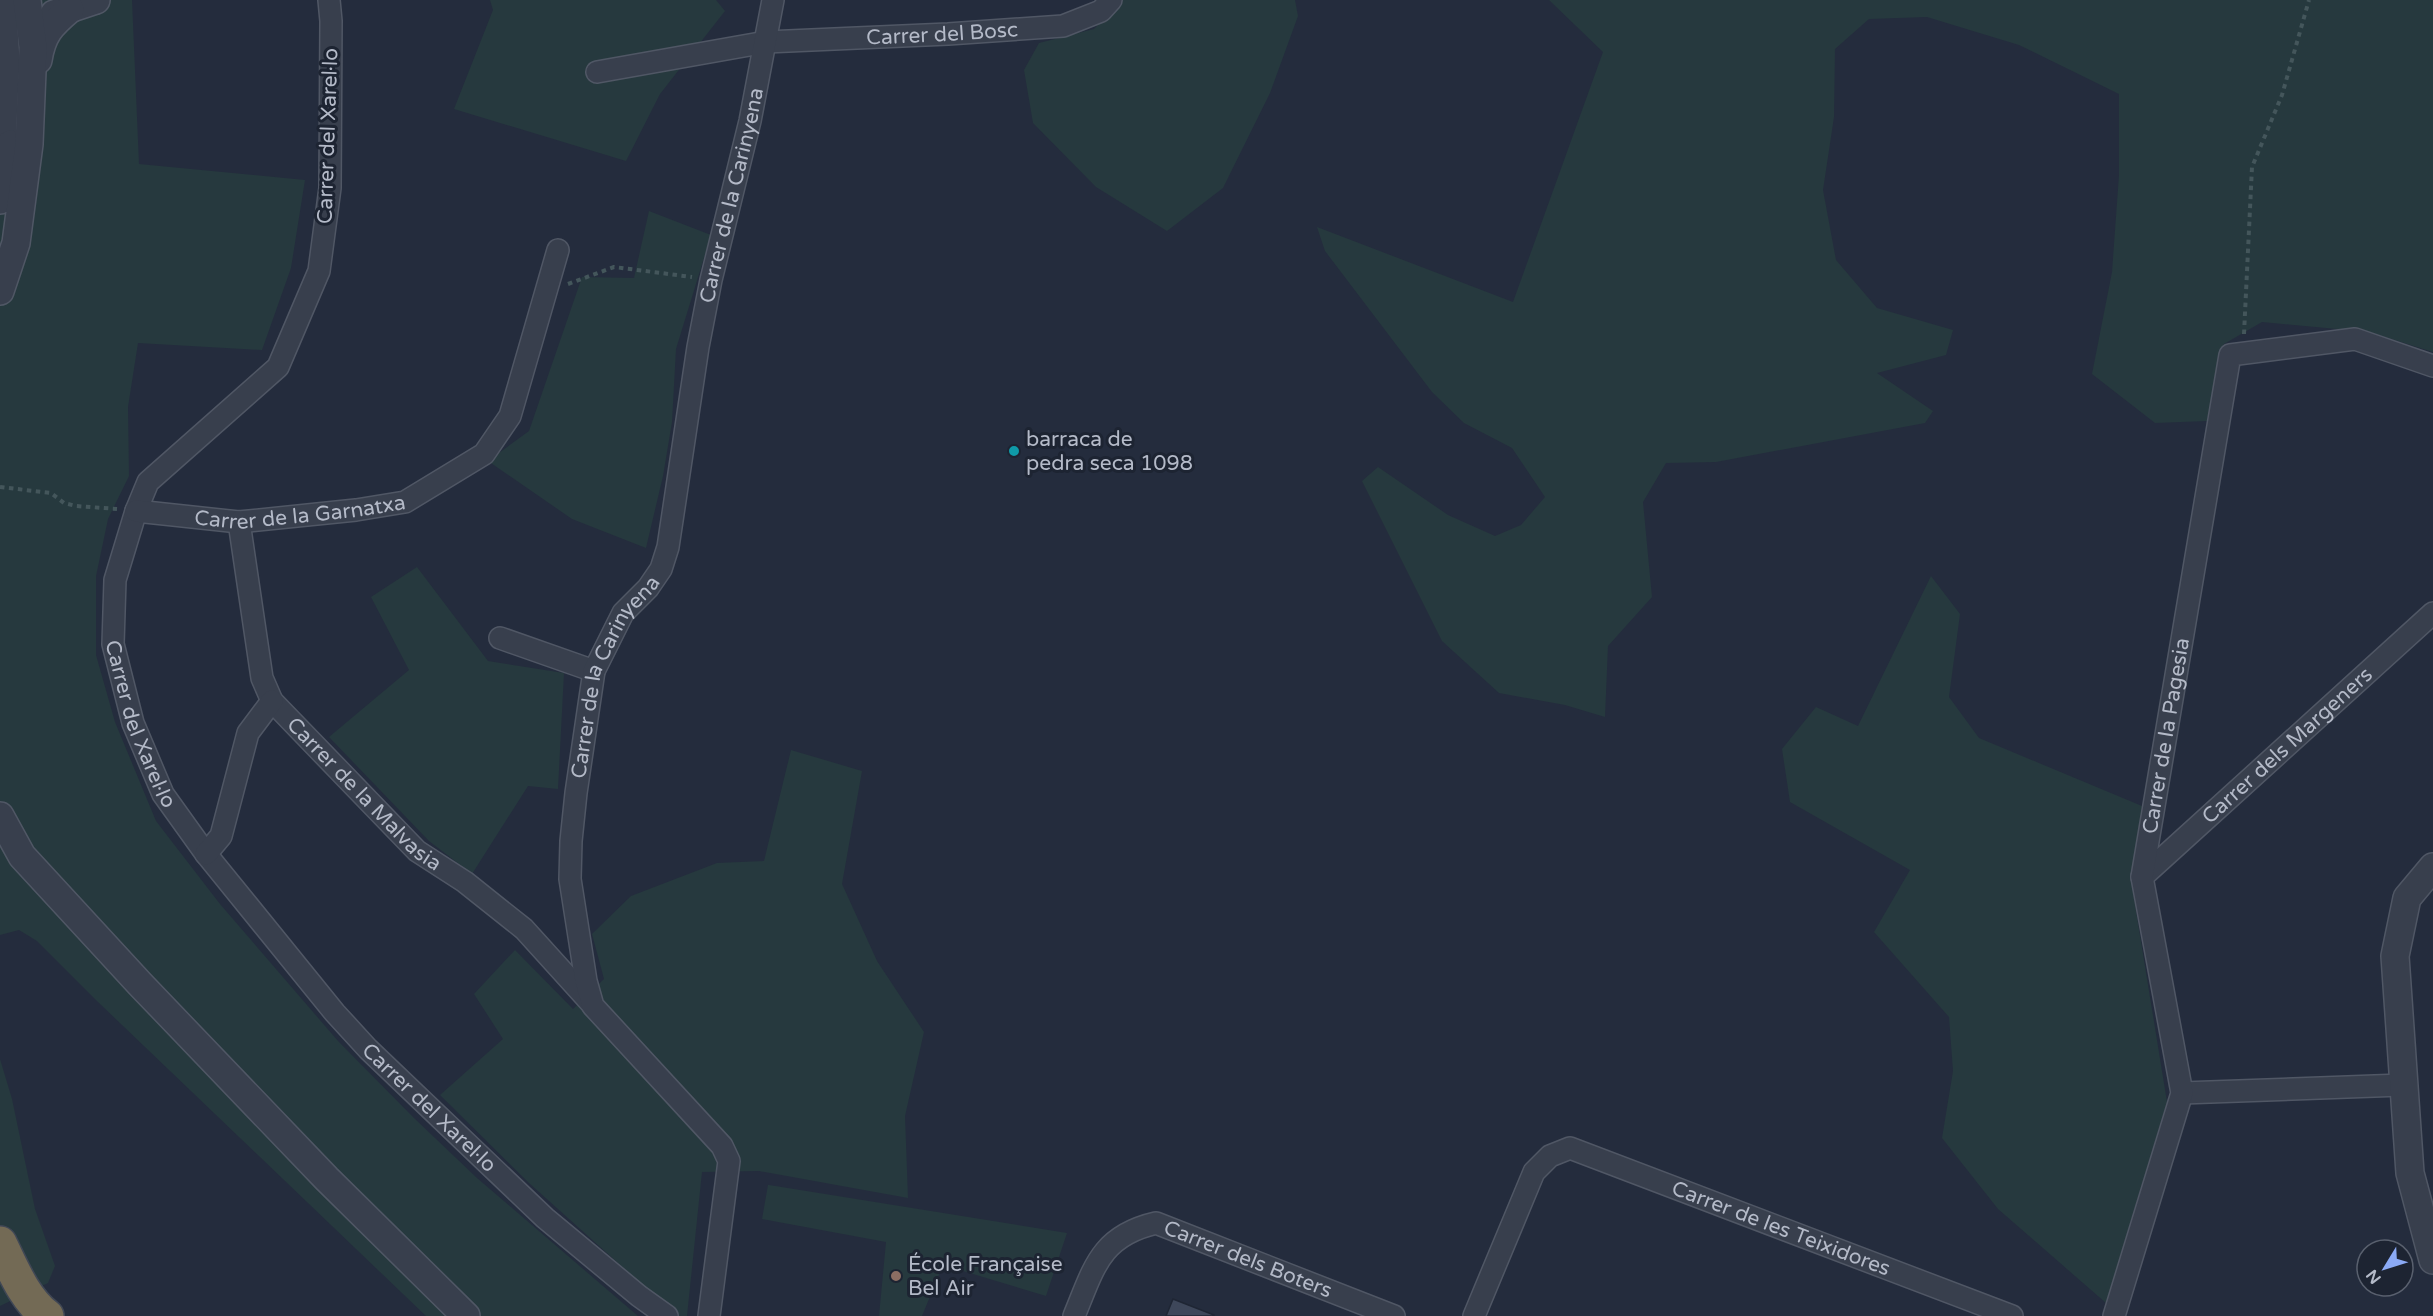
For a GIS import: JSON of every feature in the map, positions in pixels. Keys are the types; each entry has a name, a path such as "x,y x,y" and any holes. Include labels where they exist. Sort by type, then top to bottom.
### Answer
{"highway":[{"path":"0,1243 16,1276 38,1310 47,1316"}],"street":[{"path":"20,1 34,16 54,14 96,0"},
{"name":"Carrer del Xarel·lo","path":"330,0 332,21 330,188 319,271 278,367 148,482 136,511 115,580 113,644 133,723 163,794 206,854 335,1013 368,1049 545,1218 639,1296 667,1316"},
{"name":"Carrer de la Carinyena","path":"709,1316 729,1161 722,1146 593,1006 586,981 570,879 571,841 594,671 623,613 648,588 660,569 668,548 698,347 711,280 750,121 773,0"},
{"name":"Carrer del Bosc","path":"597,72 766,42 948,34 1063,26 1101,11 1111,0"},
{"path":"0,291 16,243 29,144 33,46 20,1"},
{"path":"0,174 6,60 20,1"},
{"path":"0,200 8,169 16,115 20,1"},
{"path":"30,106 39,49 48,27 70,9"},
{"name":"Carrer de la Garnatxa","path":"136,511 239,522 356,510 405,502 484,454 510,416 558,250"},
{"path":"2243,353 2355,339 2433,366"},
{"name":"Carrer de la Pagesia","path":"2114,1316 2182,1093 2142,877 2230,355 2243,353"},
{"name":"Carrer de la Malvasia","path":"239,522 262,678 272,701 417,851 465,882 524,929 593,1006"},
{"name":"Carrer dels Margeners","path":"2142,877 2433,613"},
{"path":"500,638 594,671"},
{"path":"206,854 221,836 248,733 272,701"},
{"path":"0,816 22,856 109,950 327,1179 466,1316"},
{"path":"2433,867 2407,898 2395,956 2402,1084 2410,1173 2433,1260"},
{"path":"2182,1093 2402,1084"},
{"name":"Carrer de les Teixidores","path":"1474,1316 1534,1172 1550,1156 1570,1148 2012,1316"},
{"name":"Carrer dels Boters","path":"1074,1316 1092,1274 1111,1243 1135,1228 1156,1223 1394,1316"}],"path":[{"path":"2243,353 2252,167 2282,95 2309,0"},
{"path":"545,292 614,267 711,280"},
{"path":"0,488 51,493 64,503 76,506 136,511"}],"green space":[{"path":"0,0 132,0 139,164 305,180 291,268 262,350 138,343 128,407 129,476 108,519 96,576 96,655 115,722 156,821 220,904 338,1041 477,1178 638,1316 426,1316 37,941 19,930 0,935"},
{"path":"490,0 716,0 725,11 660,94 626,161 454,109 493,10"},
{"path":"1123,0 1295,0 1298,16 1270,93 1223,188 1167,231 1096,187 1033,123 1024,70 1039,43 1094,29"},
{"path":"1549,0 2433,0 2433,352 2369,332 2262,322 2224,344 2207,421 2155,423 2092,374 2112,272 2119,175 2119,94 2019,45 1927,17 1869,19 1835,49 1834,117 1823,190 1836,260 1877,308 1953,330 1946,355 1877,373 1933,411 1925,423 1716,462 1666,463 1643,502 1652,597 1608,646 1605,717 1565,705 1499,693 1442,641 1362,481 1378,467 1448,515 1495,536 1521,525 1545,497 1512,448 1464,423 1432,392 1325,251 1317,227 1513,302 1603,52"},
{"path":"649,211 711,235 676,349 672,422 663,476 646,548 572,519 488,461 529,431 582,277 634,278"},
{"path":"417,567 488,661 564,673 558,789 528,786 472,874 429,841 329,737 409,670 371,597"},
{"path":"1931,576 1960,614 1949,697 1979,738 2142,806 2132,886 2167,1102 2106,1303 1998,1209 1942,1138 1953,1071 1949,1017 1874,932 1910,870 1790,802 1782,749 1816,707 1858,726"},
{"path":"791,750 862,771 842,884 877,961 924,1032 905,1116 908,1198 759,1171 702,1172 687,1316 677,1316 529,1183 440,1095 503,1039 474,994 515,950 573,1009 604,979 592,934 631,896 717,863 764,861"},
{"path":"0,1059 12,1099 35,1209 55,1266 48,1283 0,1306"},
{"path":"768,1185 1067,1233 1046,1296 943,1265 922,1316 879,1316 886,1242 762,1219"}],"building":[{"path":"1173,1299 1214,1315 1214,1316 1166,1316"}],"place":[{"name":"barraca de pedra seca 1098","path":"1014,451"},
{"name":"École Française Bel Air","path":"896,1276"}]}
